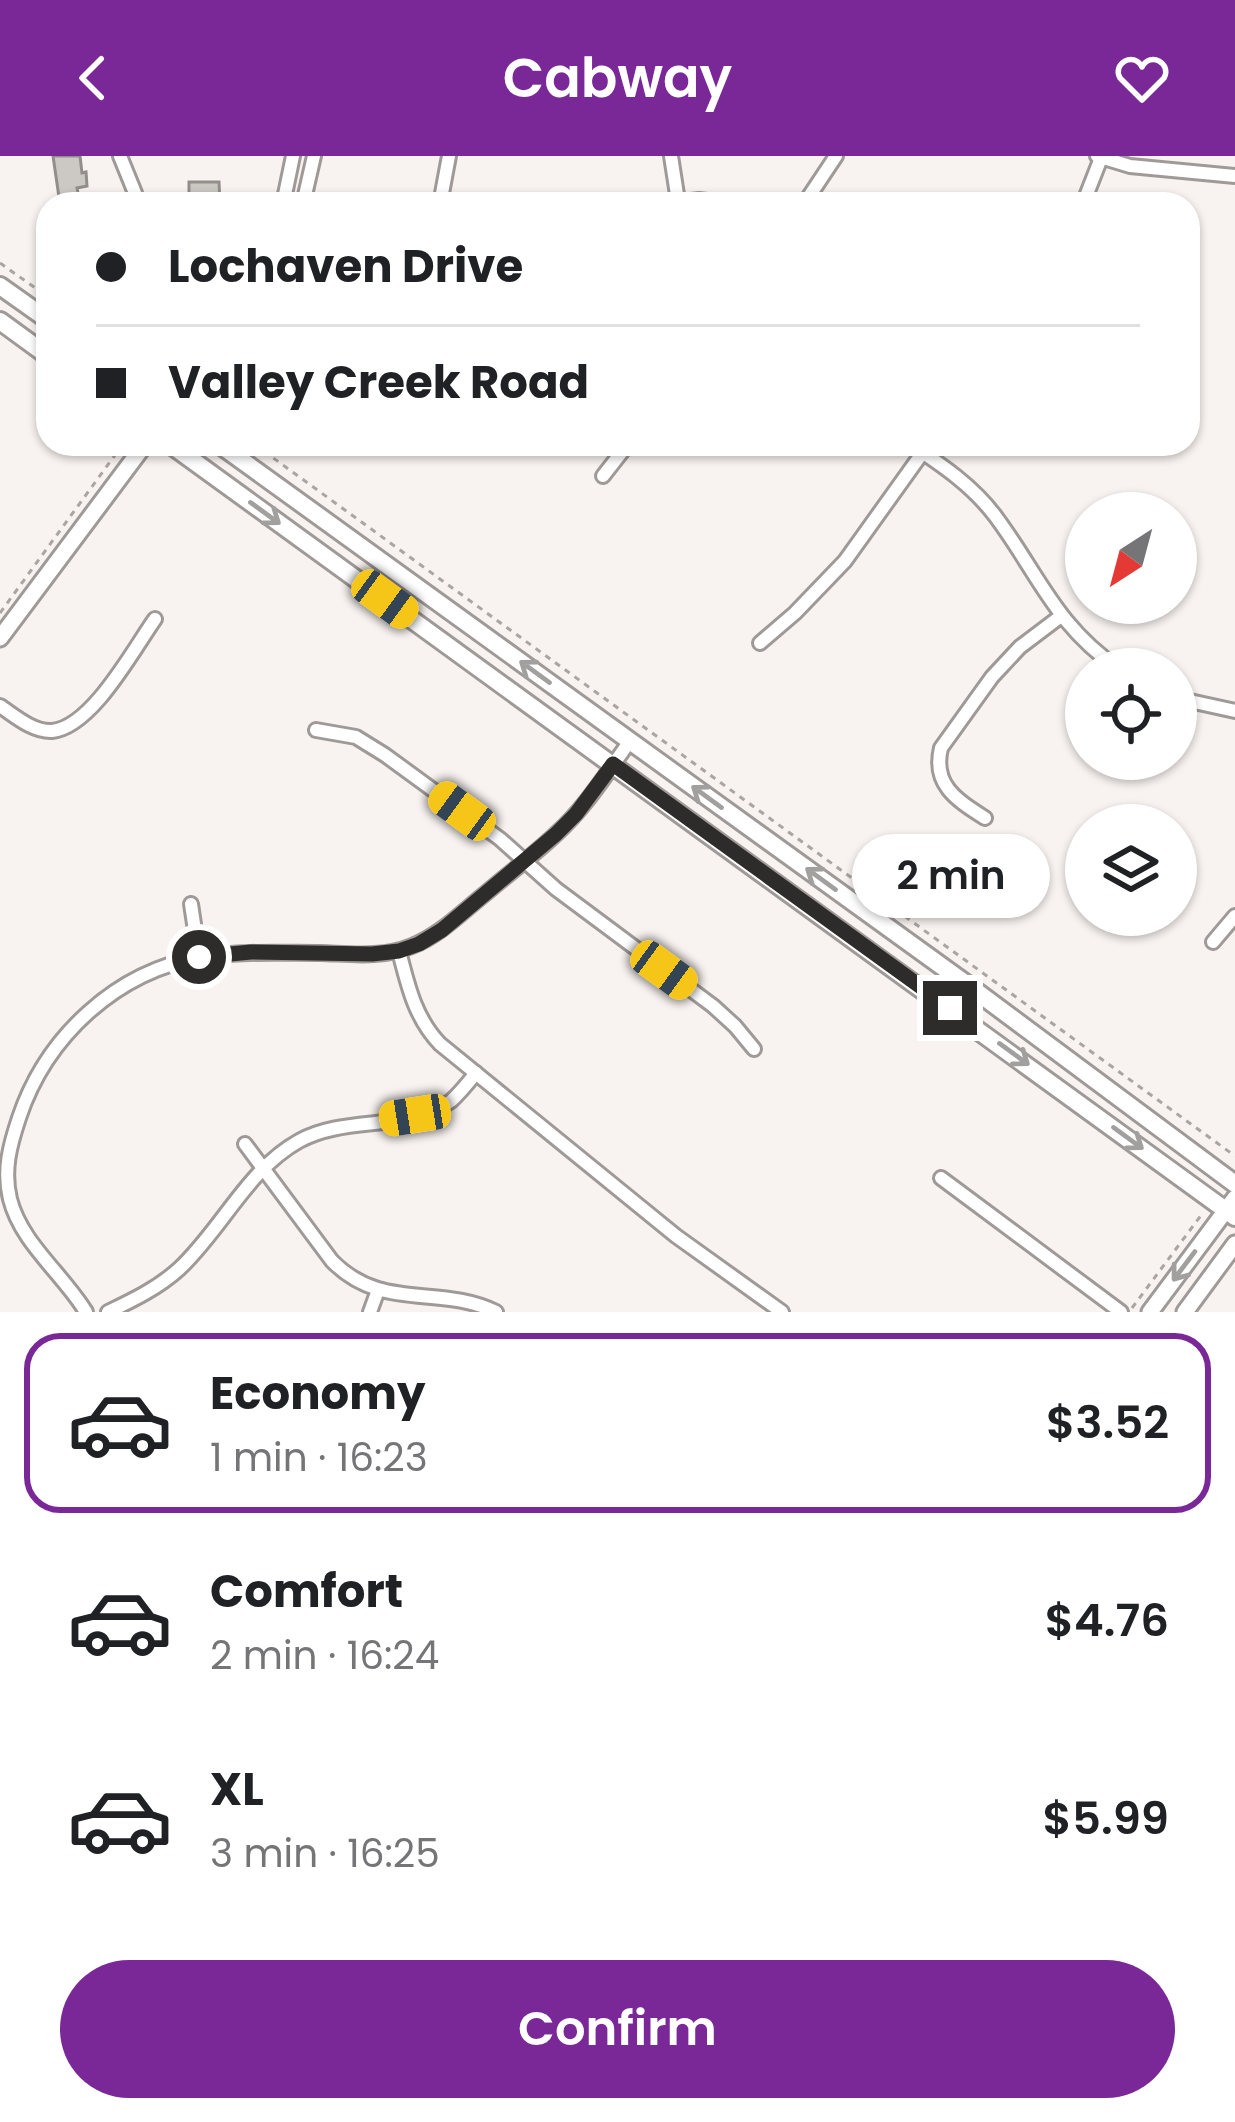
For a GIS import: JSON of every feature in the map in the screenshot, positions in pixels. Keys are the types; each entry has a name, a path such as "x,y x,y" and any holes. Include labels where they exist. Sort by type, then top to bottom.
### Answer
{"main road":[{"path":"0,286 36,312"},
{"path":"0,321 36,347"},
{"path":"187,456 1232,1208"},
{"path":"236,456 1235,1184"}],"street":[{"path":"120,156 135,192"},
{"path":"286,192 292,156"},
{"path":"306,192 314,156"},
{"path":"442,192 448,156"},
{"path":"671,156 672,192"},
{"path":"812,192 836,156"},
{"path":"1087,192 1099,157 1130,166 1235,176"},
{"path":"0,638 136,456"},
{"path":"603,476 619,456"},
{"path":"760,643 845,561 920,456"},
{"path":"928,456 966,484 994,514 1061,616 1092,648"},
{"path":"985,818 945,787 940,748 992,676 1061,616"},
{"path":"0,706 38,729 71,724 86,715 155,619"},
{"path":"1197,703 1235,712"},
{"path":"316,730 356,737 370,746 713,1006 754,1049"},
{"path":"86,1312 25,1233 8,1180 10,1144 33,1082 63,1035 130,984 199,957 399,951 442,930 576,814 630,741"},
{"path":"191,904 199,957"},
{"path":"1213,942 1235,916"},
{"path":"399,951 410,995 428,1031 676,1236 782,1312"},
{"path":"108,1312 144,1295 182,1267 263,1168 302,1139 445,1105 476,1073"},
{"path":"245,1144 332,1261 362,1285 468,1301 496,1312"},
{"path":"940,1178 1134,1310 1232,1208"},
{"path":"1185,1312 1235,1244"},
{"path":"370,1312 378,1290"}],"path":[{"path":"0,263 36,288"},
{"path":"0,613 115,456"},
{"path":"271,456 1235,1156"},
{"path":"1134,1310 1198,1219"}],"building":[{"path":"53,156 80,156 87,186 77,188 78,192 58,192"},
{"path":"189,182 219,182 219,192 189,192"}],"route":[{"path":"199,957 251,952 372,954 419,944 556,834 613,764 950,1008"}]}
